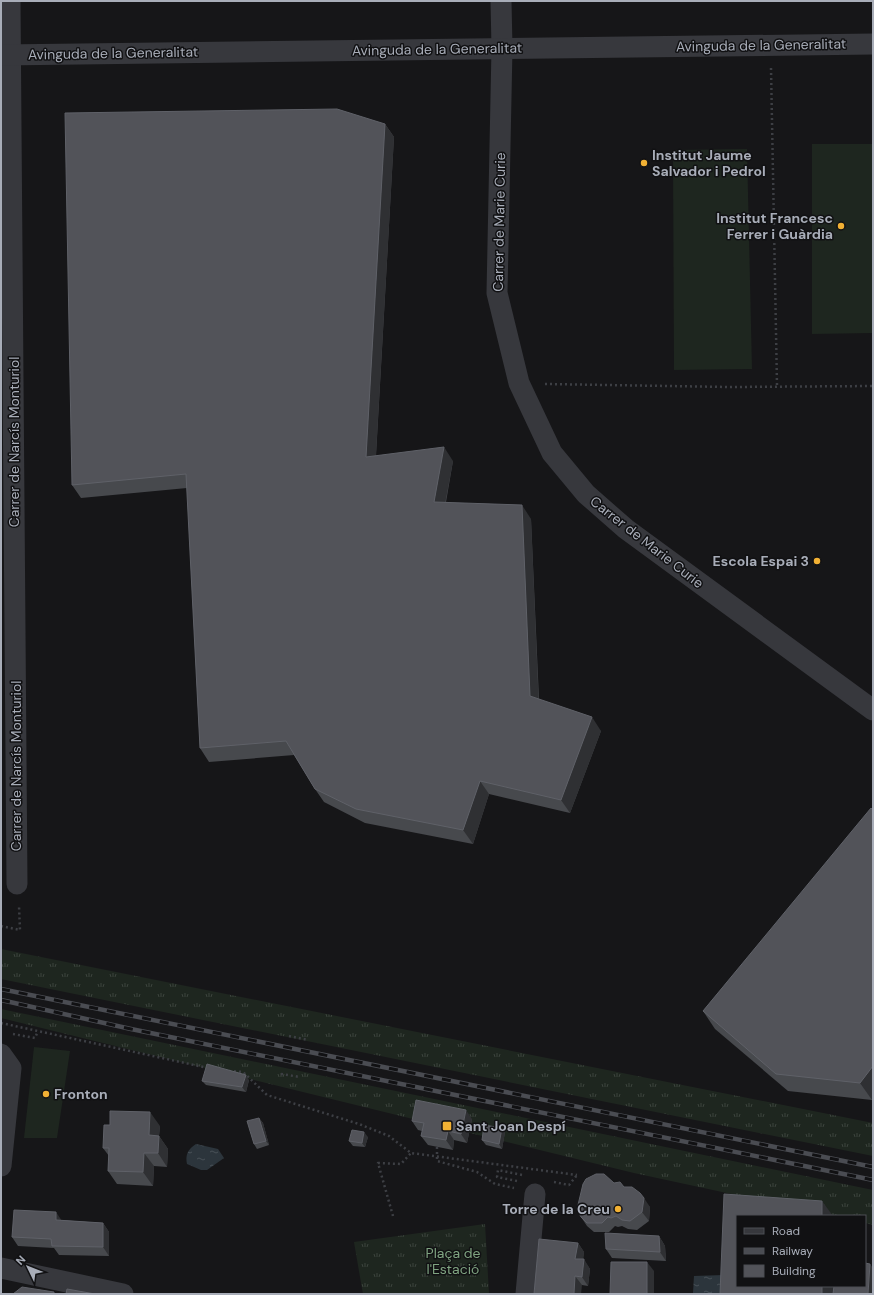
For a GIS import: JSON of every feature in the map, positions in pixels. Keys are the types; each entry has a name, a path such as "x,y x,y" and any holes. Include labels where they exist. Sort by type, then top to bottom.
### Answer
{"street":[{"name":"Carrer de Narcís Monturiol","path":"10,1 6,54 17,884"},
{"name":"Carrer de Marie Curie","path":"501,1 502,48 497,293 519,383 552,453 586,494 626,529 873,710"},
{"name":"Avinguda de la Generalitat","path":"6,54 873,44"},
{"path":"1,1166 6,1061"},
{"path":"526,1294 535,1194"},
{"path":"1,1268 123,1294"}],"path":[{"path":"770,45 777,385"},
{"path":"519,383 729,387 777,385 873,386"},
{"path":"1,926 20,930 17,884"},
{"path":"1,1023 210,1068"},
{"path":"8,1033 35,1038 38,1031"},
{"path":"289,1036 308,1040"},
{"path":"223,1070 243,1072 267,1095 359,1124 389,1136 411,1153 577,1175"},
{"path":"282,1074 300,1077"},
{"path":"437,1147 437,1161 477,1172 495,1184"},
{"path":"393,1216 378,1163 401,1164 411,1153"}],"green space":[{"name":"Institut Francesc Ferrer i Guàrdia","path":"812,144 873,144 873,333 812,334"},
{"path":"747,149 752,369 674,370 673,150"},
{"path":"1,949 873,1123 873,1156 1,979"},
{"path":"1,1009 873,1190 873,1225 866,1223 866,1215 828,1215 634,1173 1,1018"},
{"name":"Fronton","path":"34,1047 70,1051 57,1138 24,1138"},
{"name":"Plaça de l'Estació","path":"485,1224 489,1294 363,1294 354,1242"}],"water":[{"path":"196,1144 218,1149 224,1158 207,1170 201,1170 187,1164 186,1158 188,1152"},
{"path":"724,1275 722,1294 693,1293 694,1276"}],"building":[{"path":"337,109 385,124 366,457 444,447 434,502 522,505 530,696 592,717 561,800 480,781 463,830 356,809 315,789 286,741 200,748 186,474 72,485 65,113"},
{"path":"871,808 873,810 873,1066 860,1083 776,1074 703,1011"},
{"path":"207,1064 246,1075 242,1087 202,1081"},
{"path":"416,1100 466,1110 461,1134 448,1131 446,1140 421,1136 424,1123 412,1121"},
{"path":"110,1111 150,1112 149,1135 159,1136 158,1153 144,1153 143,1172 108,1171 109,1148 103,1148 104,1125 110,1125"},
{"path":"259,1118 266,1141 254,1144 247,1121"},
{"path":"484,1125 502,1128 499,1144 482,1140"},
{"path":"352,1130 364,1132 362,1143 349,1141"},
{"name":"Torre de la Creu","path":"596,1174 604,1174 614,1183 620,1182 624,1187 632,1187 640,1193 644,1198 642,1212 630,1221 622,1220 616,1216 611,1218 608,1217 602,1223 587,1223 581,1217 577,1209 583,1184 586,1179"},
{"path":"724,1194 822,1201 822,1215 736,1215 736,1287 822,1287 822,1294 720,1294"},
{"path":"14,1210 56,1212 56,1220 103,1223 103,1247 52,1246 51,1239 12,1237"},
{"path":"605,1233 659,1236 660,1252 606,1249"},
{"path":"539,1239 578,1243 575,1259 584,1259 582,1277 575,1276 574,1294 534,1294"},
{"path":"611,1262 647,1262 647,1294 610,1294"},
{"path":"866,1263 870,1264 868,1294 833,1294 834,1287 866,1287"},
{"path":"22,1287 54,1292 54,1294 13,1294"},
{"path":"67,1289 95,1294 66,1294"}],"railway":[{"path":"1,989 873,1167"},
{"path":"1,1000 131,1029 873,1180"}],"place":[{"name":"Institut Jaume Salvador i Pedrol","path":"644,163"},
{"name":"Institut Francesc Ferrer i Guàrdia","path":"841,226"},
{"name":"Escola Espai 3","path":"817,561"},
{"name":"Fronton","path":"46,1094"},
{"name":"Sant Joan Despí","path":"447,1126"},
{"name":"Torre de la Creu","path":"618,1209"}]}
